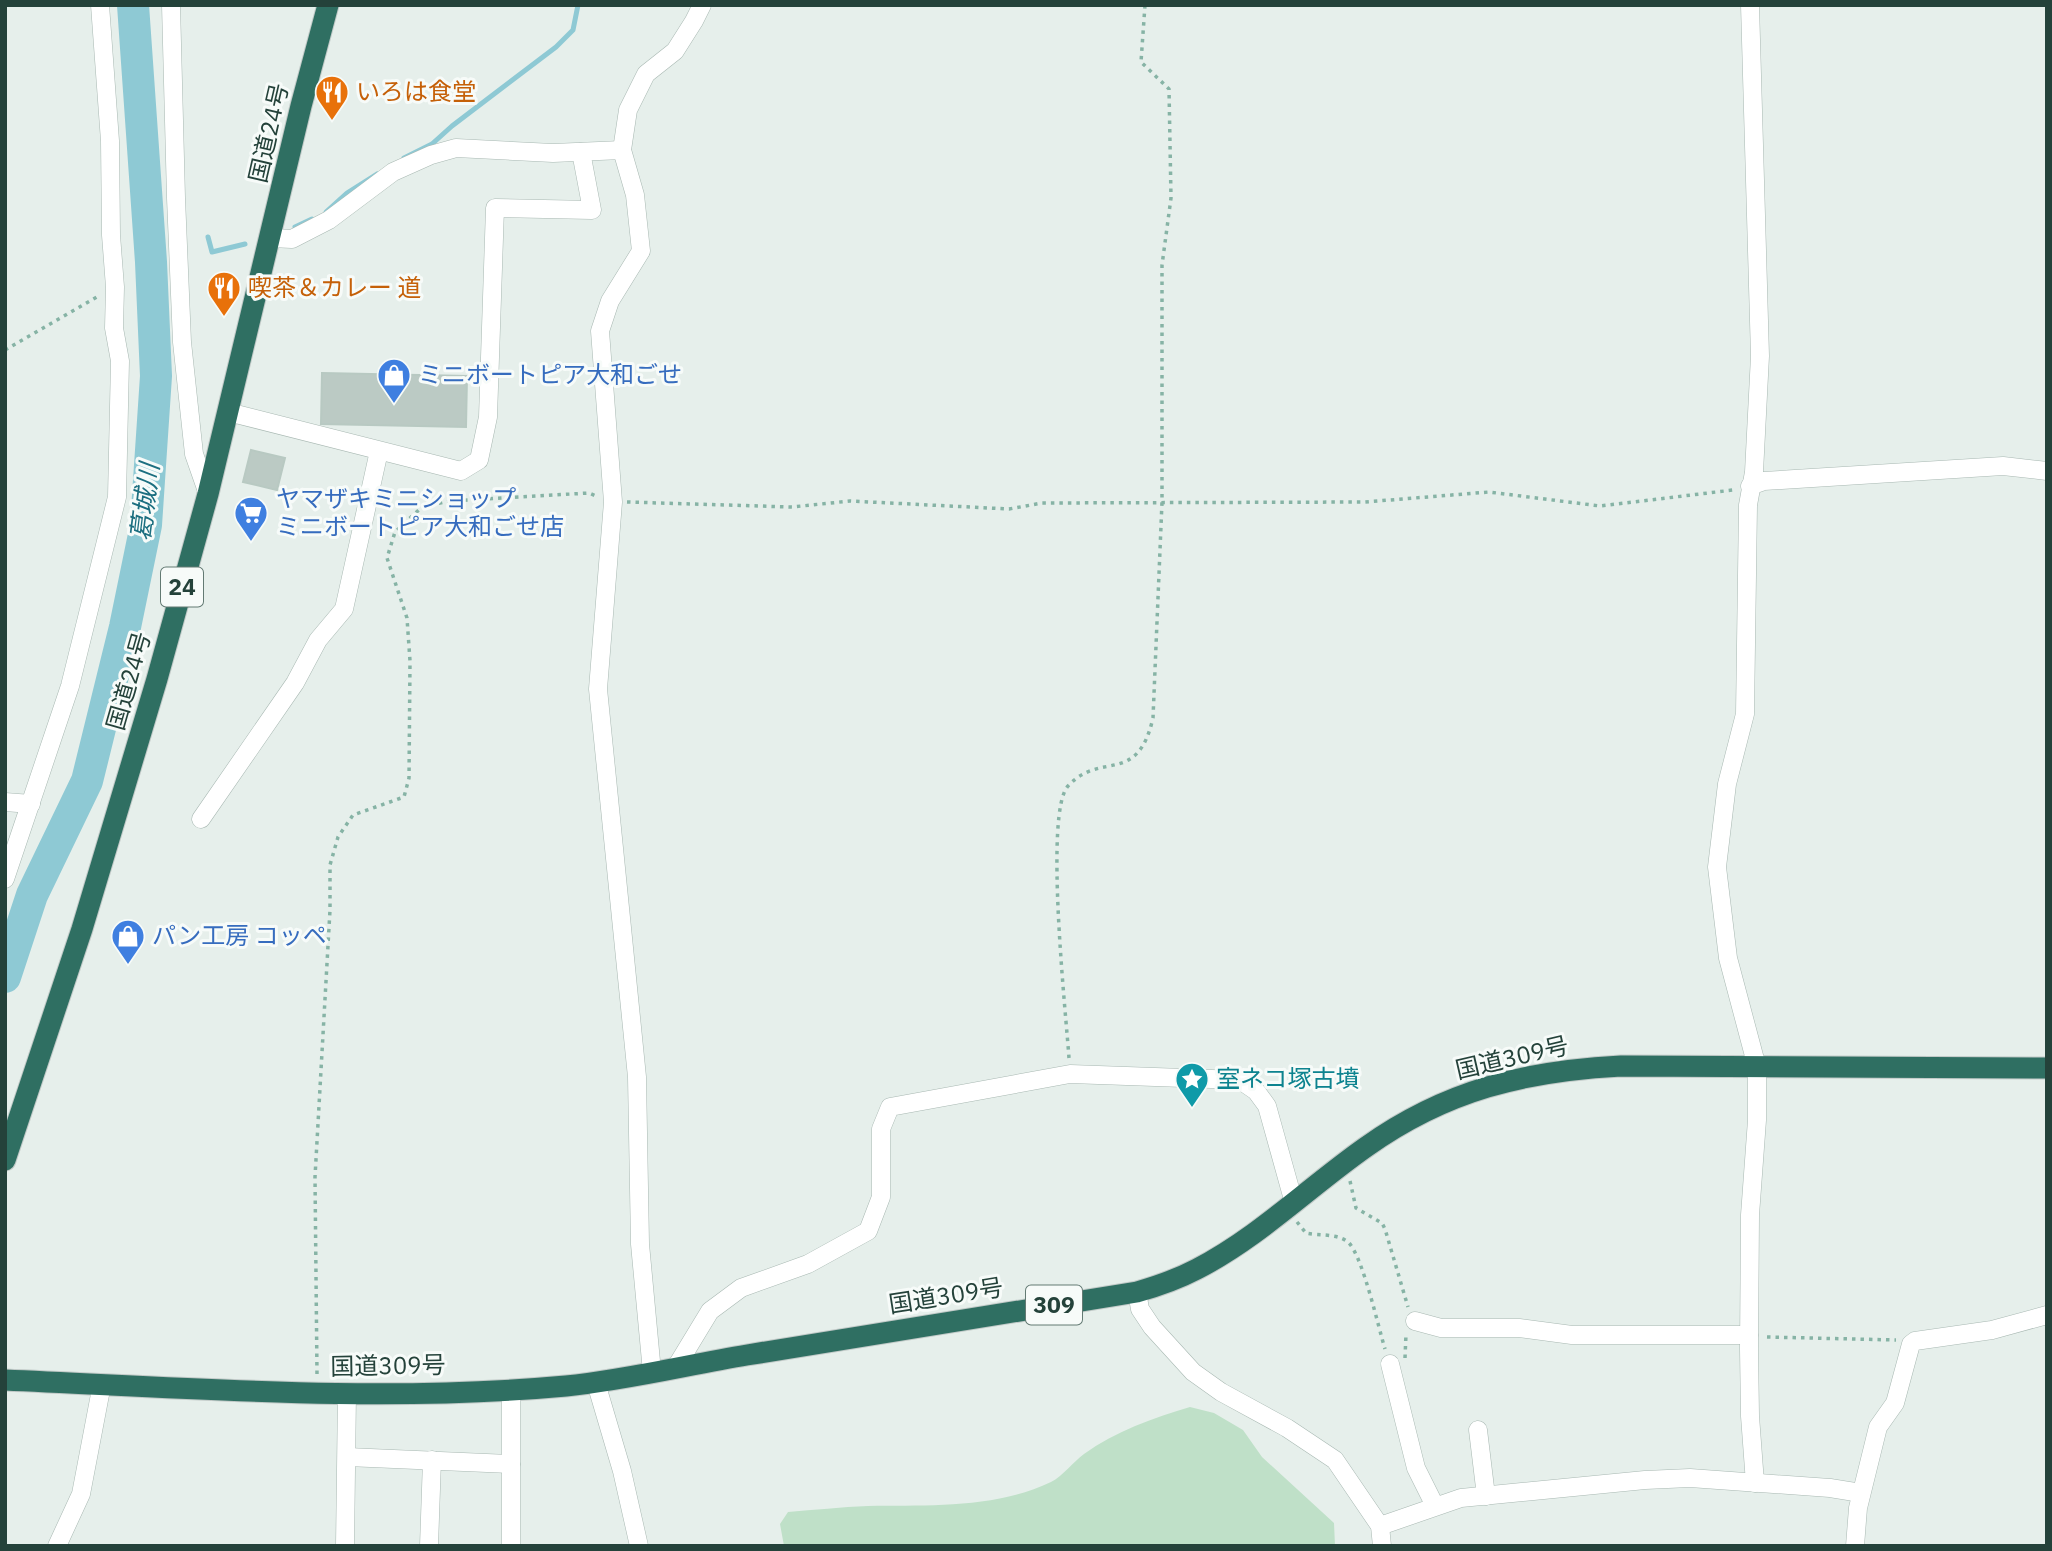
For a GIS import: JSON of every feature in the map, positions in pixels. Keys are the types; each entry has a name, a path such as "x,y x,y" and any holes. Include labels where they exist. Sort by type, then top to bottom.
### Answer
{"highway":[{"name":"国道24号","path":"5,1160 123,797 208,494 328,5"},
{"name":"国道309号","path":"5,1380 224,1392 317,1393 511,1389 596,1383 676,1367 1138,1292 1197,1270 1234,1247 1366,1146 1444,1102 1472,1090 1511,1080 1551,1072 1621,1066 2047,1068"}],"street":[{"path":"5,879 70,685 117,498 120,361 114,328 110,141 100,5"},
{"path":"171,5 182,342 194,454 208,494"},
{"path":"652,1372 640,1244 638,1077 598,689 613,502 600,331 610,301 641,251 635,195 622,150 628,110 646,74 675,51 702,5"},
{"path":"1750,5 1760,356 1754,472 1750,486 1745,714 1727,784 1717,867 1728,958 1757,1067 1757,1120 1750,1214 1749,1335 1750,1416 1755,1483"},
{"path":"271,238 292,239 329,220 393,172 431,155 456,148 581,152 622,150"},
{"path":"228,412 461,471 479,460 488,417 495,208 592,210 581,152"},
{"path":"201,819 295,683 318,639 344,609 379,451"},
{"path":"1750,486 1764,481 2003,466 2047,471"},
{"path":"5,802 31,804"},
{"path":"676,1367 710,1311 741,1288 808,1264 868,1231 881,1196 881,1129 890,1107 1070,1074 1240,1080 1256,1091 1266,1106 1291,1206"},
{"path":"1138,1292 1140,1309 1152,1327 1193,1371 1221,1392 1287,1428 1335,1460 1380,1525 1381,1546"},
{"path":"1855,1546 1855,1524 1878,1427 1895,1403 1909,1349 1915,1341 1952,1338 2047,1315"},
{"path":"1415,1321 1441,1328 1508,1328 1572,1335 1749,1335"},
{"path":"1390,1364 1416,1468 1435,1506"},
{"path":"596,1383 622,1471 639,1546"},
{"path":"57,1546 81,1494 102,1384"},
{"path":"511,1389 511,1546"},
{"path":"345,1546 347,1393"},
{"path":"1478,1430 1486,1496"},
{"path":"346,1457 511,1464"},
{"path":"429,1546 432,1460"},
{"path":"1380,1525 1461,1498 1645,1479 1690,1478 1830,1488 1861,1493"}],"path":[{"path":"1070,1074 1057,896 1058,809 1066,787 1096,769 1119,764 1138,755 1149,738 1153,718 1162,502 1162,265 1171,198 1171,138 1169,89 1141,62 1145,5"},
{"path":"5,350 115,287"},
{"path":"317,1393 316,1177 330,865 338,837 353,815 404,797 409,778 410,661 407,618 387,558 395,532 422,507 450,501 589,493 613,502 792,507 850,501 1009,509 1042,503 1365,502 1489,492 1600,506 1740,490 1750,486"},
{"path":"1346,1162 1356,1208 1382,1223 1405,1299 1415,1321"},
{"path":"1291,1206 1306,1233 1340,1238 1349,1243 1363,1275 1390,1364"},
{"path":"1749,1335 1798,1339 1915,1341"}],"green space":[{"path":"1190,1407 1214,1413 1243,1430 1262,1457 1334,1523 1335,1546 784,1546 780,1524 788,1512 858,1506 961,1504 1030,1491 1051,1482 1084,1454 1122,1432"}],"building":[{"path":"322,373 467,376 466,427 321,424"},
{"path":"251,450 285,458 277,490 243,482"}],"waterway":[{"name":"葛城川","path":"5,977 32,895 87,781 125,627 146,525 156,376 133,5"},
{"path":"404,158 432,144 556,47 573,30 578,5"},
{"path":"326,212 347,193 377,174"},
{"path":"295,227 312,219"},
{"path":"208,237 212,252 245,244"}],"place":[{"name":"いろは食堂","path":"332,122"},
{"name":"喫茶＆カレー 道","path":"224,318"},
{"name":"ミニボートピア大和ごせ","path":"394,405"},
{"name":"ヤマザキミニショップ ミニボートピア大和ごせ店","path":"251,543"},
{"name":"パン工房 コッペ","path":"128,966"},
{"name":"室ネコ塚古墳","path":"1192,1109"}]}
